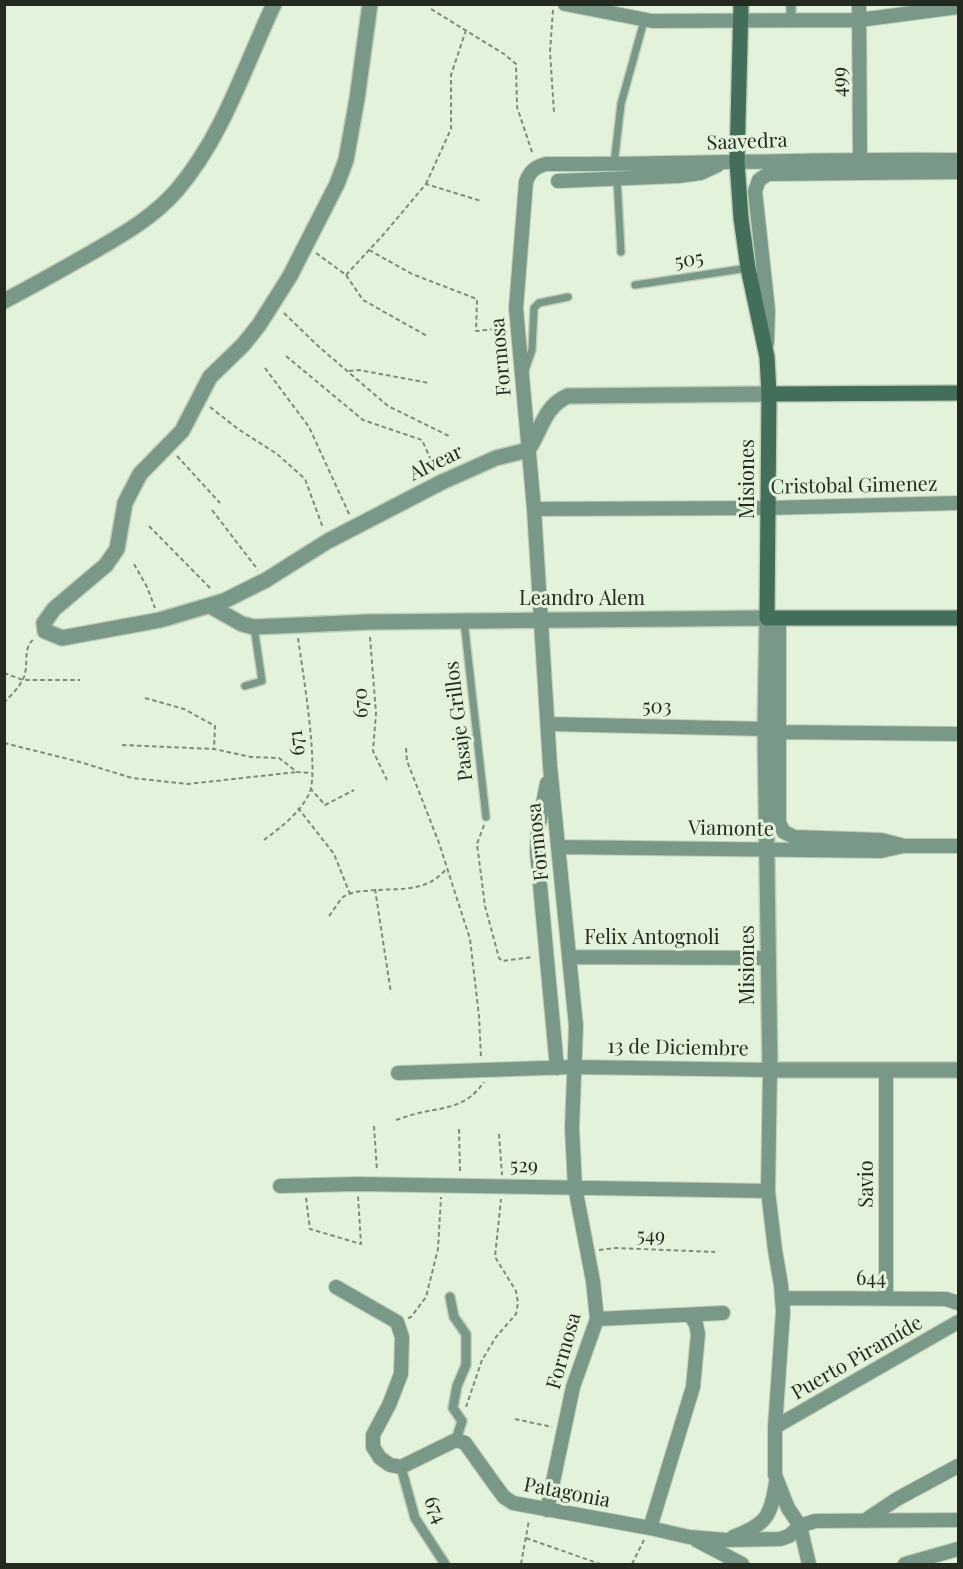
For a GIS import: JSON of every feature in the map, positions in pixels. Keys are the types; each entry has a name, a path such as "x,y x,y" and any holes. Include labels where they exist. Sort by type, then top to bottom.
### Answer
{"main road":[{"name":"Misiones","path":"741,12 729,163 767,357 768,508 773,618"},
{"path":"769,394 958,393"},
{"name":"Leandro Alem","path":"773,618 958,618"}],"street":[{"path":"4,301 125,233 157,210 176,191 211,142 231,104 274,4"},
{"path":"45,631 44,623 54,609 106,565 117,549 125,503 130,489 140,474 182,431 210,377 243,345 274,303 306,245 337,184 346,159 370,4"},
{"path":"565,4 644,21 741,12 791,20 859,20 958,7"},
{"path":"791,4 791,20"},
{"name":"499","path":"859,4 860,159"},
{"name":"Saavedra","path":"537,166 546,164 615,171 754,160 958,160"},
{"name":"Formosa","path":"537,166 529,173 526,182 516,308 534,509 550,766 576,1026 572,1128 575,1187 597,1319 573,1386 547,1510"},
{"path":"558,181 615,171"},
{"name":"Saavedra","path":"759,180 768,174 958,172"},
{"name":"Misiones","path":"759,180 755,191 768,310 767,357"},
{"path":"528,450 551,407 568,396 769,394"},
{"name":"Alvear","path":"45,631 62,638 159,620 217,604 266,580 328,542 442,482 496,458 528,450"},
{"name":"Cristobal Gimenez","path":"534,509 768,508 958,503"},
{"name":"Leandro Alem","path":"217,604 242,624 254,627 369,622 773,618"},
{"name":"Misiones","path":"773,618 773,730 768,849 770,1070 768,1191 783,1312 775,1427 776,1482 788,1508 800,1526 809,1564"},
{"name":"503","path":"548,724 958,734"},
{"name":"Misiones","path":"773,730 779,823 784,832"},
{"path":"550,766 538,829 537,852 557,1068"},
{"name":"Viamonte","path":"784,832 794,837 881,840 903,846"},
{"name":"Viamonte","path":"558,847 882,851 903,846 958,846"},
{"name":"Felix Antognoli","path":"570,957 769,958"},
{"name":"13 de Diciembre","path":"398,1073 573,1067 958,1070"},
{"name":"Savio","path":"886,1070 886,1298"},
{"name":"529","path":"280,1186 502,1185 768,1191"},
{"path":"336,1287 397,1322 402,1337 401,1374 389,1405 373,1435 373,1447 380,1458 390,1465 401,1467 456,1440 462,1421 453,1408 466,1365 466,1334 454,1317 450,1297"},
{"name":"644","path":"782,1298 946,1299 958,1303"},
{"path":"597,1319 723,1313"},
{"path":"650,1528 693,1387 698,1334 696,1324 690,1316"},
{"name":"Puerto Piramíde","path":"775,1427 958,1322"},
{"name":"Patagonia","path":"456,1440 465,1443 504,1497 513,1503 692,1537 726,1540 780,1539 789,1536 800,1526 815,1521 958,1520"},
{"path":"864,1521 897,1499 958,1466"},
{"name":"674","path":"401,1467 415,1518 445,1564"},
{"path":"726,1540 760,1523 772,1508 776,1482"},
{"path":"692,1537 741,1564"},
{"path":"905,1564 958,1549"}],"lane":[{"path":"621,252 615,171 621,104 644,21"},
{"name":"505","path":"635,285 748,268"},
{"path":"522,378 532,350 534,308 539,303 568,297"},
{"name":"Pasaje Grillos","path":"464,621 486,817"},
{"path":"246,686 262,681 254,627"}],"path":[{"path":"554,4 550,52 554,112"},
{"path":"431,9 504,54 516,64 517,107 537,166"},
{"path":"346,275 426,184 451,129 451,75 466,30"},
{"path":"426,184 481,201"},
{"path":"306,245 346,275 363,300 427,336"},
{"path":"369,250 412,274 477,299 476,330 518,327"},
{"path":"274,303 318,346 388,406 451,437"},
{"path":"286,356 363,420 422,440 442,482"},
{"path":"265,368 309,427 355,527"},
{"path":"348,371 359,370 429,383"},
{"path":"198,397 238,429 277,454 305,479 328,542"},
{"path":"168,446 220,503"},
{"path":"212,510 266,580"},
{"path":"149,526 217,604"},
{"path":"134,564 147,587 159,620"},
{"name":"670","path":"369,622 376,713 373,751 387,780"},
{"name":"671","path":"264,840 290,821 310,793 314,764 297,624"},
{"path":"4,703 23,680 26,652 30,641 45,631"},
{"path":"4,673 23,680 80,680"},
{"path":"145,698 184,709 215,726 214,749"},
{"path":"4,743 132,778 188,784 313,772"},
{"path":"122,745 214,749 251,757 279,759 297,772"},
{"path":"396,1120 459,1104 477,1092 487,1070 470,939 447,867 407,761 406,748"},
{"path":"310,788 325,805 354,790"},
{"path":"298,808 334,854 350,894"},
{"path":"486,817 477,844 485,906 499,958 502,961 547,955"},
{"path":"329,916 344,896 375,890 419,888 439,877 447,867"},
{"path":"375,890 391,993"},
{"path":"374,1126 378,1185"},
{"path":"459,1130 460,1185"},
{"path":"462,1421 482,1360 496,1337 516,1314 518,1303 516,1291 495,1257 502,1185 500,1134"},
{"path":"304,1186 310,1229 361,1244 357,1184"},
{"path":"397,1322 411,1317 426,1297 438,1249 442,1185"},
{"name":"549","path":"587,1251 616,1248 715,1252"},
{"path":"515,1419 564,1429"},
{"path":"521,1564 531,1508"},
{"path":"632,1564 650,1528"},
{"path":"526,1538 600,1564"}]}
